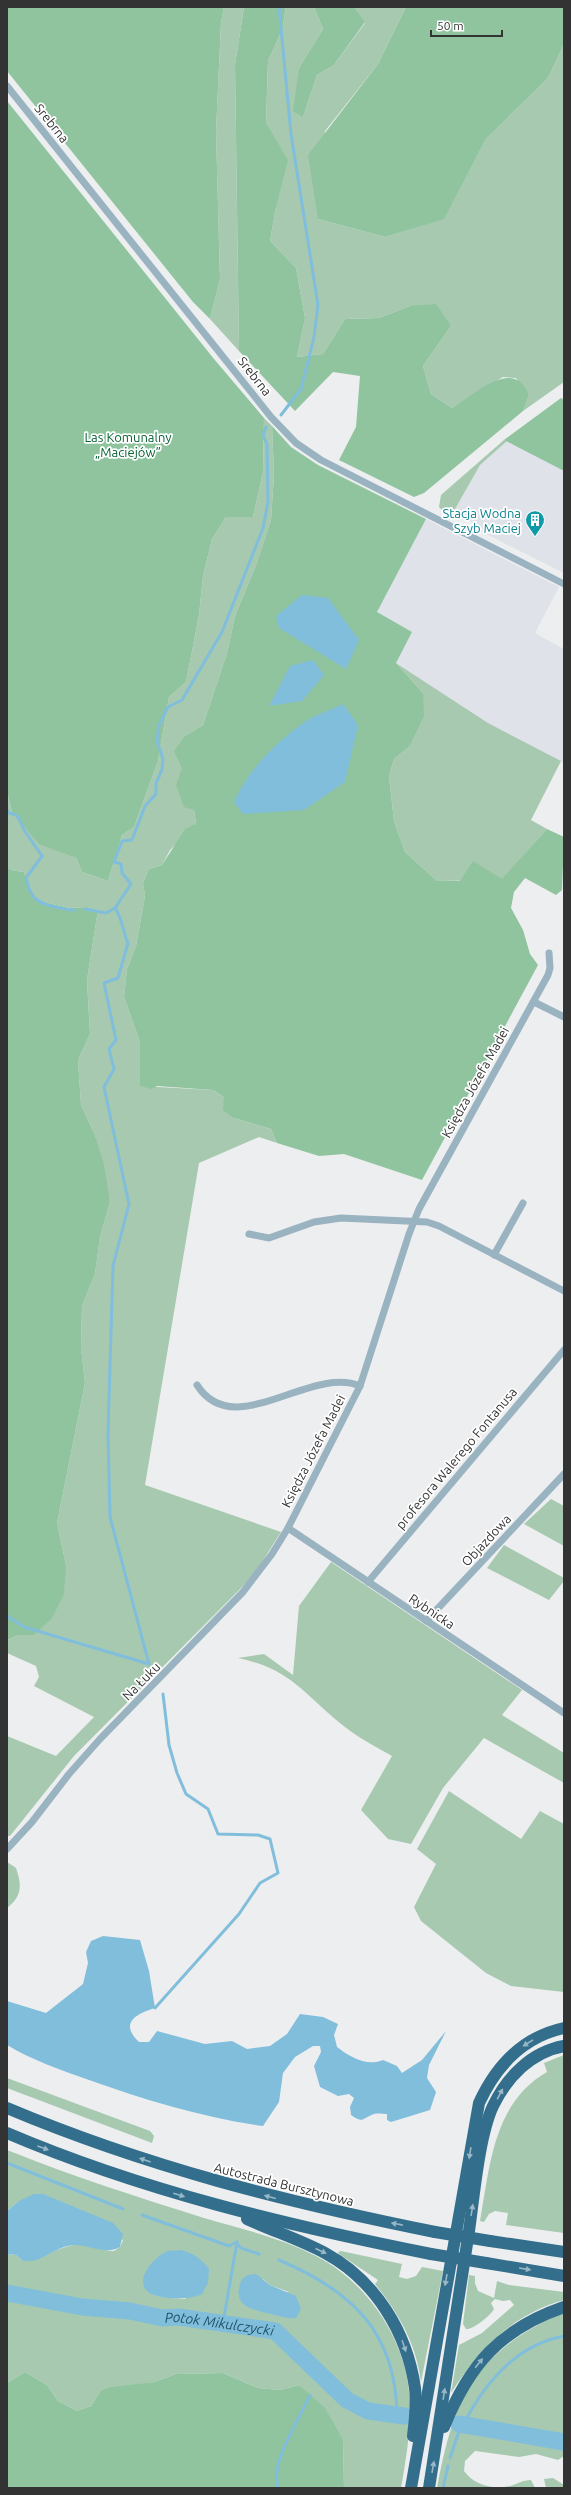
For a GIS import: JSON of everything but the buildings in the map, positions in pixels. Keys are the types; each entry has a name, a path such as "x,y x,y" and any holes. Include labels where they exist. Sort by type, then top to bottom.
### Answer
{"highway":[{"path":"409,2488 479,2103 488,2083 510,2056 530,2041 552,2030 564,2028"},
{"path":"429,2488 479,2168 492,2108 503,2088 518,2070 539,2054 564,2046"},
{"name":"Autostrada Bursztynowa","path":"7,2108 98,2144 184,2173 280,2199 435,2232 564,2252"},
{"path":"7,2133 91,2166 213,2205 319,2231 431,2254 564,2276"},
{"path":"213,2205 325,2253 359,2277 388,2312 401,2336 415,2389 416,2413 409,2488"},
{"path":"526,2246 564,2244"},
{"path":"436,2447 454,2402 466,2379 481,2360 499,2342 520,2326 564,2307"}],"street":[{"name":"Srebrna","path":"7,86 272,417 296,443 321,460 564,584"},
{"name":"Księdza Józefa Madei","path":"288,1528 360,1386 414,1221 429,1189 548,975 550,968 549,953"},
{"path":"534,1002 564,1017"},
{"path":"494,1254 523,1204"},
{"path":"249,1234 269,1238 314,1222 335,1218 433,1223 564,1291"},
{"name":"profesora Walerego Fontanusa","path":"368,1582 564,1350"},
{"name":"Księdza Józefa Madei","path":"197,1386 209,1399 232,1409 338,1382 360,1386"},
{"name":"Objazdowa","path":"426,1622 564,1474"},
{"name":"Rybnicka","path":"288,1528 426,1622 564,1712"},
{"name":"Na Łuku","path":"7,1849 32,1822 69,1774 100,1739 249,1585 288,1528"}],"shaded area":[{"path":"507,441 564,471 564,573 480,531 479,525 453,513 480,465"},
{"path":"426,519 559,587 535,633 564,649 564,763 488,723 396,663 377,612"}],"green space":[{"path":"7,7 224,7 221,23 216,131 220,279 210,319 193,302 7,71"},
{"path":"224,7 244,7 235,65 239,351 210,319 220,279 216,131 221,23"},
{"path":"244,7 286,7 282,30 268,61 266,123 288,160 276,207 270,241 296,268 305,318 297,357 323,354 345,319 379,318 410,306 436,304 451,326 423,366 431,394 452,408 483,387 504,378 514,379 522,384 529,395 523,411 424,493 414,497 339,460 356,427 360,376 333,372 295,411 239,351 235,65"},
{"path":"286,7 314,7 323,29 299,68 303,117 317,75 334,65 365,23 354,7 406,7 378,64 325,131 318,219 385,237 444,218 486,139 548,78 564,44 564,382 523,411 529,395 516,378 503,377 452,408 431,394 423,366 451,326 410,306 379,318 345,319 323,354 297,357 305,318 296,268 270,241 276,207 266,123 268,61 282,30"},
{"path":"314,7 354,7 365,22 334,65 317,75 303,117 293,111 299,68 323,29"},
{"path":"406,7 564,7 564,44 548,78 486,139 444,219 385,237 318,219 308,155 378,64"},
{"name":"Las Komunalny „Maciejów”","path":"7,101 214,359 264,418 263,472 253,517 226,517 212,539 203,576 199,615 186,682 169,697 158,761 134,827 122,835 108,881 82,872 76,858 39,844 12,812 7,792"},
{"path":"561,398 564,400 564,471 504,440"},
{"path":"264,418 272,426 274,474 271,520 256,565 235,616 227,653 203,725 185,736 182,768 194,810 196,824 170,850 162,865 149,869 143,883 145,896 136,946 127,969 124,997 140,1042 140,1086 213,1090 224,1097 234,1118 271,1129 277,1143 259,1137 199,1163 145,1485 281,1532 253,1576 74,1756 10,1836 7,1836 7,1736 56,1756 94,1717 34,1686 39,1677 36,1666 7,1653 7,1640 19,1635 34,1635 66,1565 57,1523 85,1383 81,1347 82,1306 95,1274 100,1237 110,1202 95,1135 81,1105 78,1060 90,1034 87,980 98,910 87,907 70,908 39,901 31,889 24,872 11,870 7,867 7,792 12,812 39,843 76,858 82,872 108,881 122,835 134,827 158,761 169,697 186,682 199,615 203,576 212,539 226,517 253,517 263,472"},
{"path":"272,426 291,447 318,465 426,519 377,612 412,632 396,663 423,693 424,716 409,747 394,759 389,776 394,821 405,852 437,881 460,881 473,861 502,879 547,829 564,837 562,890 556,895 525,878 514,892 511,908 523,930 530,954 538,965 422,1180 344,1154 319,1156 277,1143 271,1129 234,1118 223,1110 224,1097 213,1090 157,1086 152,1089 140,1086 140,1042 124,997 127,969 136,946 145,896 143,883 149,869 162,865 185,829 196,824 194,810 184,807 176,785 182,768 174,751 185,736 203,725 227,653 235,616 256,565 271,520 274,474"},
{"path":"504,440 507,441 480,465 450,518 439,507 441,495"},
{"path":"396,663 488,723 561,761 531,820 547,829 502,880 437,881 405,852 394,821 389,776 394,759 409,747 423,693"},
{"path":"7,867 11,870 24,872 31,889 39,901 70,908 87,907 98,910 87,980 90,1034 78,1060 81,1105 95,1135 104,1165 110,1202 100,1237 95,1274 82,1306 81,1347 85,1383 57,1523 66,1565 64,1594 52,1618 34,1635 19,1635 7,1640"},
{"path":"551,1499 564,1506 564,1546 524,1524"},
{"path":"504,1545 564,1578 564,1581 549,1600 487,1568"},
{"path":"331,1562 522,1690 502,1715 564,1753 564,1783 484,1738 443,1788 411,1844 388,1839 361,1810 392,1756 350,1731 285,1676 272,1669 238,1658 264,1654 293,1675 299,1606"},
{"path":"449,1791 521,1839 540,1811 564,1824 564,1992 511,1986 486,1973 421,1921 414,1907 436,1864 417,1849"},
{"path":"7,1862 16,1868 20,1885 16,1899 7,1908"},
{"path":"564,2055 564,2233 506,2225 508,2213 495,2211 489,2214 484,2222 480,2221 491,2158 505,2118 515,2101 529,2085 547,2072 544,2063"},
{"path":"7,2078 150,2131 154,2136 152,2143 7,2088"},
{"path":"7,2150 56,2169 129,2194 290,2244 318,2257 337,2269 354,2283 369,2299 382,2317 402,2358 410,2401 410,2422 401,2488 344,2488 343,2440 299,2385 280,2390 258,2388 223,2373 176,2374 154,2382 101,2390 91,2406 77,2411 58,2401 47,2385 25,2372 7,2383 7,2254 16,2255 23,2261 74,2245 84,2245 114,2251 120,2247 123,2240 19,2201 7,2211","holes":["147,2269 186,2299 162,2297 149,2292 145,2279","263,2279 270,2285 289,2292 238,2296"]},
{"path":"341,2251 402,2264 399,2277 407,2279 416,2276 422,2267 443,2271 421,2382 419,2368 411,2342 399,2318 375,2284 378,2280 339,2254 338,2252"},
{"path":"469,2275 475,2276 475,2283 478,2291 494,2298 497,2281 509,2285 564,2292 564,2300 529,2314 498,2336 473,2362 451,2393 459,2345 482,2333 514,2305 510,2300 503,2301 495,2299 491,2303 494,2309 489,2315 482,2322 469,2329 466,2329 463,2324"},
{"path":"564,2312 564,2456 558,2460 536,2454 519,2457 475,2451 465,2461 464,2471 473,2480 491,2487 504,2487 531,2480 535,2488 437,2488 452,2427 461,2402 474,2380 489,2361 509,2343 534,2327"},
{"path":"25,2372 47,2385 58,2401 77,2411 91,2406 101,2390 112,2387 154,2382 176,2374 223,2373 258,2388 280,2390 299,2385 325,2408 343,2440 344,2488 7,2488 7,2383"},
{"path":"553,2478 564,2485 564,2488 546,2488 544,2479"}],"water":[{"path":"302,595 328,598 359,640 346,669 279,628 276,616"},
{"path":"313,660 324,675 302,701 269,706 290,666"},
{"path":"343,704 358,725 345,782 304,810 243,814 234,802 247,778 264,757 284,738 306,721"},
{"path":"103,1936 140,1940 149,1971 155,2008 136,2016 130,2024 130,2030 139,2042 149,2042 157,2031 205,2044 232,2041 247,2049 270,2046 287,2034 300,2014 323,2017 338,2024 334,2035 337,2047 347,2054 365,2062 377,2062 383,2060 397,2066 402,2073 422,2060 446,2031 429,2065 427,2078 436,2092 430,2110 391,2122 387,2120 387,2114 374,2114 361,2120 355,2118 351,2115 350,2107 354,2098 349,2094 338,2096 320,2087 314,2066 321,2052 320,2046 313,2046 295,2057 283,2073 279,2102 263,2126 241,2123 175,2108 89,2080 47,2064 7,2045 7,2001 46,2013 83,1984 88,1963 86,1952 91,1941"},
{"path":"34,2194 43,2194 113,2223 123,2234 120,2247 104,2250 72,2245 39,2259 29,2261 23,2261 16,2255 7,2254 7,2211 19,2201"},
{"path":"181,2250 197,2257 209,2269 208,2283 202,2294 183,2298 167,2298 159,2297 148,2292 144,2287 143,2281 152,2262 163,2253"},
{"path":"256,2274 270,2285 296,2296 301,2309 296,2318 284,2317 256,2310 244,2305 239,2295 239,2288 242,2279 248,2275"}],"waterway":[{"path":"279,7 291,134 318,305 314,337 301,389 281,415"},
{"path":"85,909 106,913 115,908 131,884 122,873 121,864 114,862 122,841 132,840 145,806 156,794 156,783 162,770 163,759 157,741 159,725 168,707 182,700 222,632 263,528 268,502 267,444 263,435 266,427"},
{"path":"7,810 9,813 16,815 24,830 42,856 26,878 32,895 38,901 43,903 55,907 74,910"},
{"path":"115,908 128,943 118,978 104,983 116,1040 109,1049 114,1069 104,1087 129,1204 113,1266 108,1433 110,1517 149,1664"},
{"path":"7,1616 24,1627 149,1664"},
{"path":"155,2008 239,1914 260,1883 278,1873 270,1839 258,1835 218,1834 208,1809 186,1794 177,1773 169,1745 163,1694"},
{"path":"7,2163 123,2209"},
{"path":"142,2215 229,2246 237,2242"},
{"path":"223,2323 237,2242"},
{"path":"236,2243 241,2248 259,2254"},
{"path":"279,2260 305,2272 328,2286 348,2301 365,2318 378,2338 388,2360 395,2386 397,2415"},
{"name":"Potok Mikulczycki","path":"7,2293 82,2307 130,2311 162,2318 179,2317 275,2331 347,2400 368,2411 404,2416"},
{"path":"463,2425 481,2395 503,2368 516,2357 531,2348 564,2336"},
{"path":"278,2488 278,2466 282,2454 310,2395"},
{"name":"Potok Mikulczycki","path":"459,2424 564,2442"},
{"path":"450,2458 461,2425"},
{"path":"443,2488 448,2466"}],"place":[{"name":"Stacja Wodna Szyb Maciej","path":"535,537"}]}
